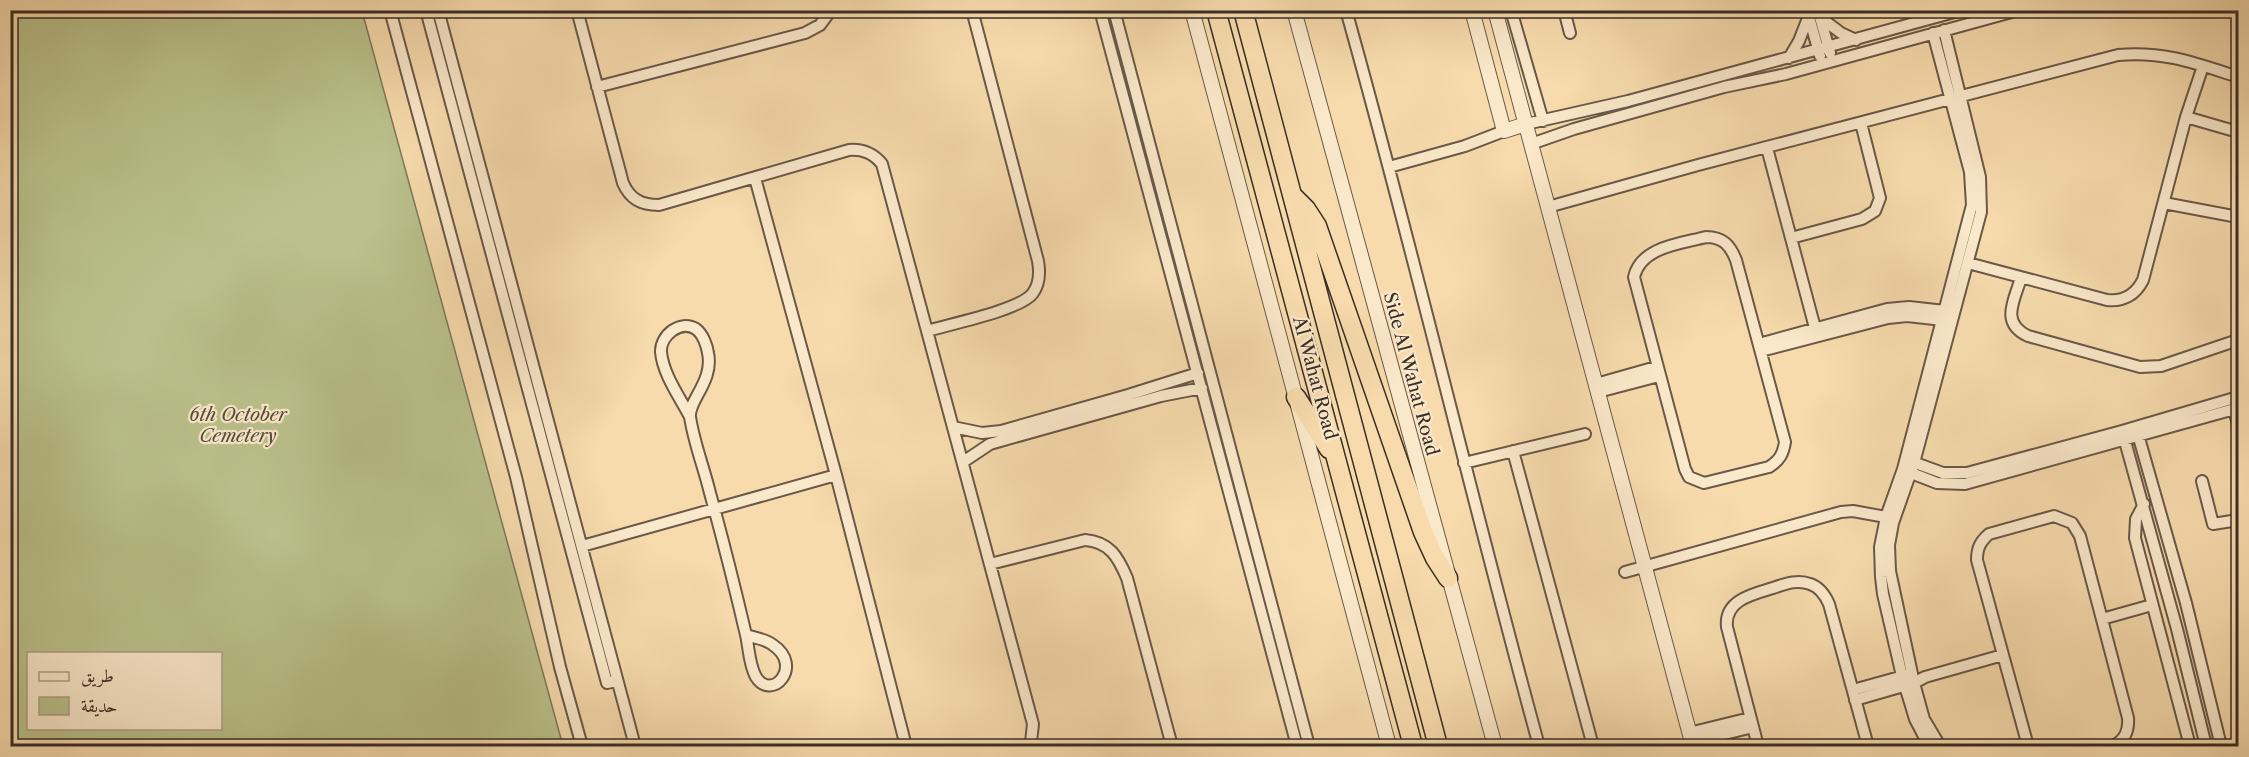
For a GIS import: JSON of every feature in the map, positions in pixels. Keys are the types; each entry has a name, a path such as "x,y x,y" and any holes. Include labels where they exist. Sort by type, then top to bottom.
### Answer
{"highway":[{"name":"Al Wahat Road","path":"1216,10 1413,747"},
{"name":"Al Wahat Road","path":"1243,10 1438,747"},
{"path":"1292,194 1317,226 1423,532 1435,558 1448,578"},
{"path":"1296,397 1338,465"}],"street":[{"path":"390,10 516,477 560,667 582,747"},
{"path":"426,10 527,364 582,546 612,682"},
{"path":"438,10 527,364 612,682 635,747"},
{"path":"577,10 623,183 634,199 650,206 659,206 849,150 867,152 878,159 886,175 1033,724 1031,742 1027,747"},
{"path":"597,87 805,33 820,25 831,10"},
{"path":"927,331 1017,305 1033,293 1038,282 1038,261 972,10"},
{"path":"1100,10 1297,747"},
{"path":"1114,10 1309,747"},
{"path":"1192,10 1389,747"},
{"name":"Side Al Wahat Road","path":"1294,10 1494,747"},
{"path":"1346,10 1389,167 1539,747"},
{"path":"1472,10 1504,131"},
{"path":"1495,10 1691,740 1752,722"},
{"path":"1511,10 1543,121"},
{"path":"1564,10 1570,33"},
{"path":"1918,23 1924,10"},
{"path":"1389,167 1465,146 1526,124 1628,101 1962,10"},
{"path":"1531,144 1574,129 1724,87 1827,63 2019,10"},
{"path":"1789,58 1799,41 1808,14"},
{"path":"1808,14 1827,63"},
{"path":"1819,14 1841,33 1856,40"},
{"path":"1819,14 1823,49"},
{"path":"1106,34 1120,31"},
{"path":"1929,747 1915,719 1889,558 1893,523 1971,216 1970,172 1939,32"},
{"path":"1548,207 2118,55 2157,54 2238,77"},
{"path":"1968,263 2107,300 2127,298 2135,292 2143,279 2186,117 2204,66"},
{"path":"1940,747 1924,719 1908,680 1881,577 1880,547 1886,517 1908,466 1979,224 1982,188 1955,98"},
{"path":"2186,117 2238,132"},
{"path":"1791,238 1862,219 1875,211 1880,198 1861,123"},
{"path":"1767,148 1815,328"},
{"path":"755,178 836,475 906,747"},
{"path":"2164,203 2238,217"},
{"path":"1154,212 1166,208"},
{"path":"1706,237 1715,237 1724,241 1731,247 1736,260 1782,432 1784,452 1778,461 1769,467 1712,483 1695,481 1689,477 1657,371 1635,287 1636,267 1650,253 1706,237"},
{"path":"2021,278 2010,313 2015,327 2028,336 2140,367 2151,368 2238,340"},
{"path":"1760,347 1868,319 1900,307 1944,316"},
{"path":"1760,347 1815,328 1868,319"},
{"path":"689,415 710,366 707,346 696,329 688,327 680,328 665,336 661,353 666,370 689,415 715,509 756,677 771,685 781,681 787,671 780,651 768,641 747,635"},
{"path":"1597,388 1657,371"},
{"path":"953,427 982,434 1000,431 1198,373"},
{"path":"963,462 990,444 1161,396 1202,388"},
{"path":"2138,432 2238,397"},
{"path":"1908,466 1969,478 2138,432 2236,409 2238,424"},
{"path":"2138,432 2186,603 2220,747"},
{"path":"1464,463 1585,434"},
{"path":"2124,436 2144,504 2206,747"},
{"path":"1513,451 1593,747"},
{"path":"582,546 836,475"},
{"path":"2202,481 2213,524 2238,520"},
{"path":"2144,504 2136,519 2135,538 2190,747"},
{"path":"1625,572 1842,512 1853,511 1886,517"},
{"path":"2028,747 1977,560 1977,550 1981,541 1989,534 2054,516 2072,523 2080,536 2128,718 2129,727 2125,736 2113,747"},
{"path":"990,564 1085,540 1100,542 1115,553 1127,578 1172,747"},
{"path":"1758,747 1727,627 1728,617 1735,604 1746,596 1801,582 1813,585 1826,598 1833,612 1868,747"},
{"path":"2102,619 2152,605"},
{"path":"1854,695 2003,655"}],"green space":[{"name":"6th October Cemetery","path":"10,11 362,11 563,746 11,746"}]}
